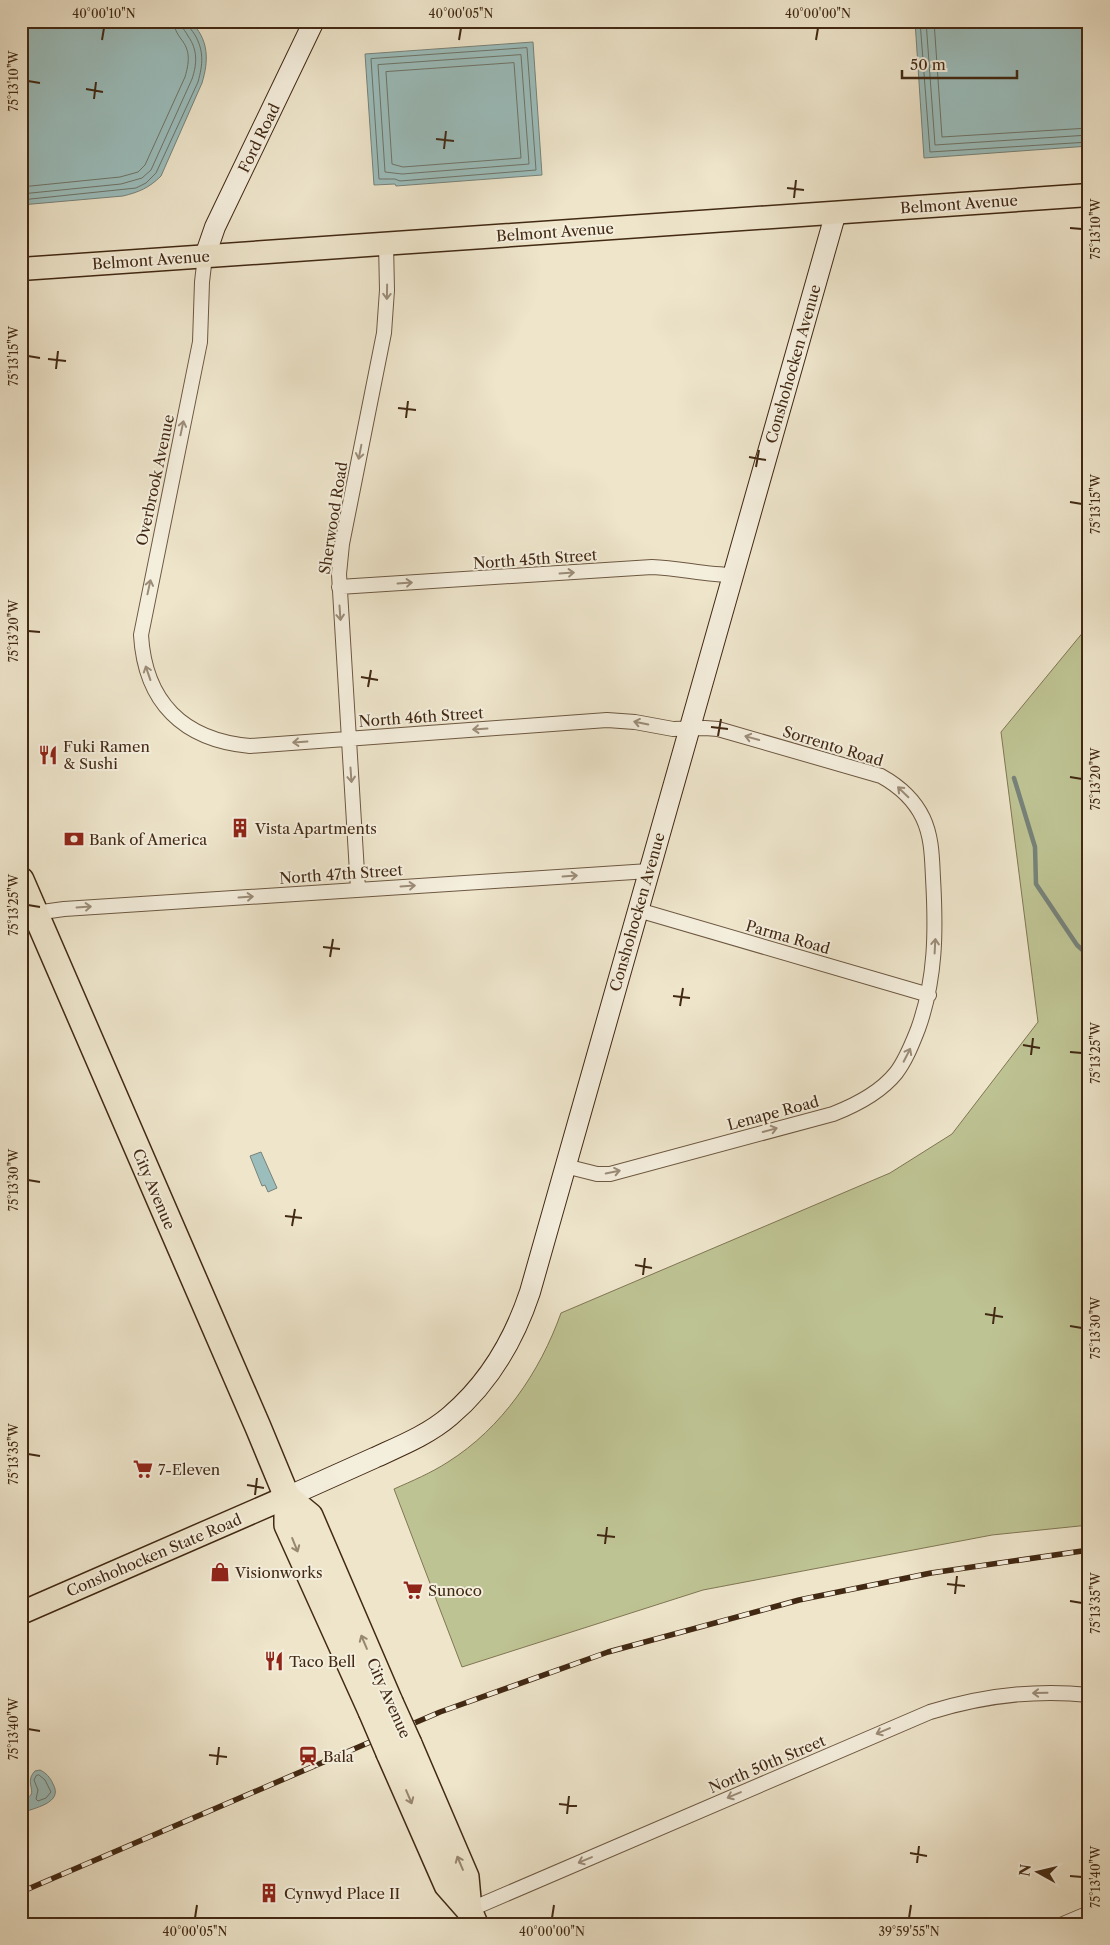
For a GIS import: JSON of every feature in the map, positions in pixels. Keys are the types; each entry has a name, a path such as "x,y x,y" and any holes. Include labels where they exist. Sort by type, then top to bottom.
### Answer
{"highway":[{"name":"City Avenue","path":"21,880 287,1498 287,1525 381,1707 399,1748 447,1885 472,1917"}],"main road":[{"name":"Ford Road","path":"205,256 215,227 314,21"},
{"name":"Belmont Avenue","path":"21,269 1089,195"},
{"name":"Conshohocken Avenue","path":"287,1498 408,1443 450,1416 482,1383 497,1363 520,1322 836,212"},
{"name":"Conshohocken State Road","path":"21,1613 287,1498"}],"street":[{"name":"Sherwood Road","path":"358,889 339,587 342,544 384,333 387,290 386,243"},
{"name":"Overbrook Avenue","path":"166,706 148,676 141,635 200,342 202,268 205,256"},
{"name":"North 45th Street","path":"339,587 652,567 705,574 733,575"},
{"name":"North 46th Street","path":"166,706 182,722 204,736 250,746 607,720 635,722 667,728 690,728"},
{"name":"Sorrento Road","path":"690,728 718,729 866,771 894,784 906,794 923,818 931,845 936,922 934,962 929,995"},
{"name":"North 47th Street","path":"35,913 64,908 649,870"},
{"name":"Parma Road","path":"638,910 929,995"},
{"name":"Lenape Road","path":"565,1166 597,1174 610,1174 833,1114 855,1105 888,1082 904,1062 914,1041 929,995"},
{"name":"North 50th Street","path":"472,1917 930,1712 970,1701 1009,1695 1054,1693 1089,1695"},
{"path":"1063,1924 1089,1913"}],"green space":[{"path":"1089,625 1089,1525 992,1535 703,1590 462,1667 394,1489 448,1462 485,1433 517,1397 530,1377 542,1356 561,1313 890,1173 952,1134 1038,1022 1001,732"}],"water":[{"path":"21,21 190,21 196,28 201,35 206,50 206,66 202,83 161,176 157,180 144,189 123,196 21,205"},
{"path":"915,21 1089,21 1089,146 924,158"},
{"path":"533,42 542,175 396,186 395,184 374,185 365,54"},
{"path":"261,1152 277,1188 268,1192 265,1185 262,1186 250,1156"},
{"path":"40,1770 52,1782 55,1790 54,1796 46,1804 21,1813 21,1799 31,1795 30,1780 35,1771"}],"waterway":[{"path":"1014,778 1035,847 1036,884 1077,945 1089,956"}],"railway":[{"path":"21,1892 440,1712 608,1652 799,1600 931,1573 1089,1550"}],"place":[{"name":"Fuki Ramen & Sushi","path":"48,755"},
{"name":"Vista Apartments","path":"240,828"},
{"name":"Bank of America","path":"74,839"},
{"name":"7-Eleven","path":"143,1469"},
{"name":"Visionworks","path":"220,1572"},
{"name":"Sunoco","path":"413,1590"},
{"name":"Taco Bell","path":"274,1661"},
{"name":"Bala","path":"308,1756"},
{"name":"Cynwyd Place II","path":"269,1893"}]}
